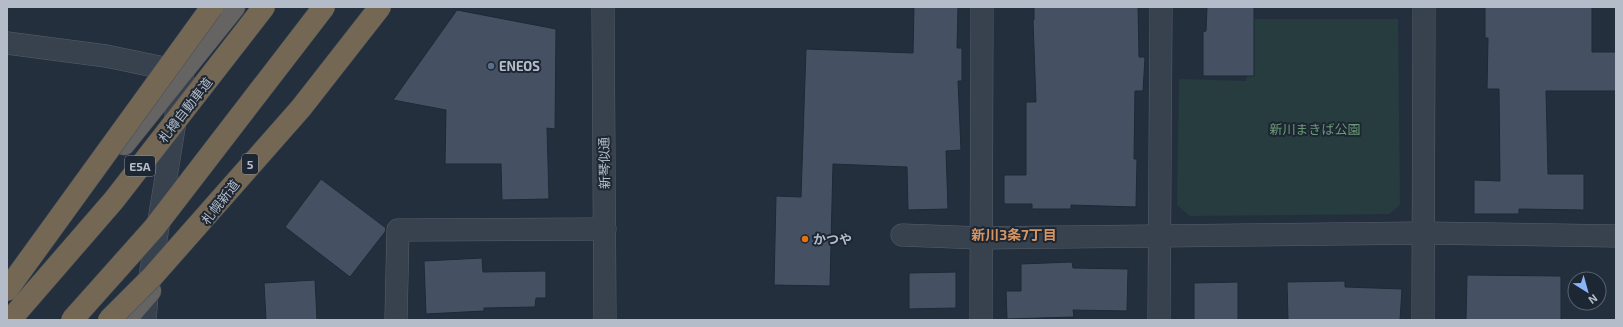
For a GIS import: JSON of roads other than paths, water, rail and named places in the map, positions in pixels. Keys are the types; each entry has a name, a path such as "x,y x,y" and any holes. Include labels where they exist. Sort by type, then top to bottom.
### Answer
{"highway":[{"path":"7,290 212,7"},
{"path":"7,278 87,190 234,7"},
{"name":"札樽自動車道","path":"10,320 114,200 264,7"},
{"path":"72,320 154,228 324,7"},
{"name":"札幌新道","path":"125,320 372,7"},
{"path":"109,320 152,277 301,108 380,7"}],"street":[{"name":"新琴似通","path":"603,7 605,320"},
{"path":"981,320 982,7"},
{"path":"1159,320 1161,7"},
{"path":"1423,320 1424,7"},
{"path":"7,43 106,56 183,72 147,294 145,320"},
{"path":"396,320 398,230 605,229"},
{"path":"902,235 981,238 1424,233 1616,236"}],"place":[{"name":"ENEOS","path":"491,66"},
{"name":"かつや","path":"805,239"}],"district":[{"name":"新川3条7丁目","path":"1014,234"}],"park label":[{"name":"新川まきば公園","path":"1315,129"}]}
